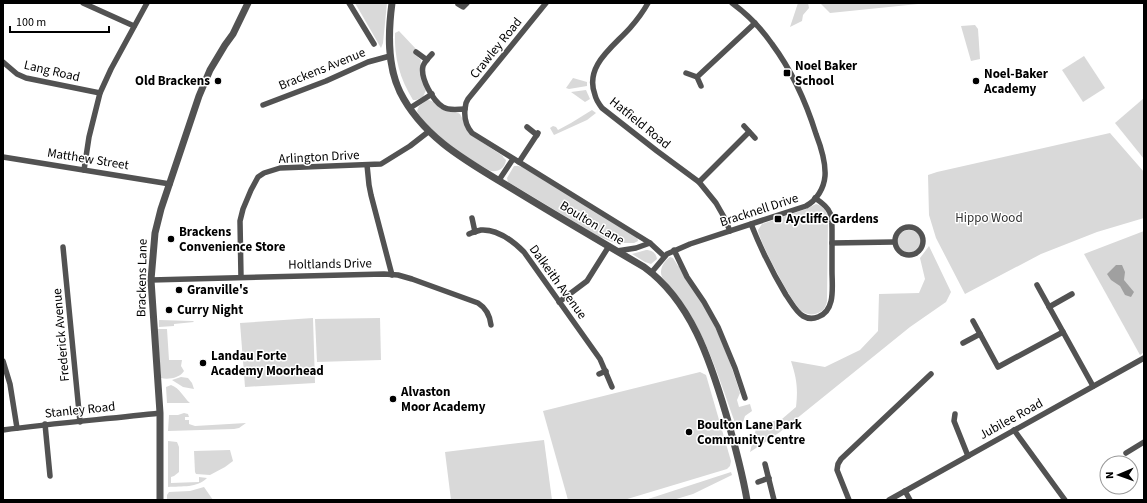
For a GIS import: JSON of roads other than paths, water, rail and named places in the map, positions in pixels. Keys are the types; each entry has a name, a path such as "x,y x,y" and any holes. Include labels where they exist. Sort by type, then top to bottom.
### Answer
{"street":[{"path":"83,3 134,26"},
{"path":"84,170 89,137 100,93 111,69 147,3"},
{"name":"Brackens Lane","path":"160,500 160,413 152,280 153,248 156,229 161,209 202,89 210,70 233,34 248,3"},
{"path":"349,3 374,44"},
{"name":"Boulton Lane","path":"392,3 389,34 390,56 398,87 410,108 428,132 454,152 651,273 670,292 684,311 696,332 708,360 730,428 747,500"},
{"path":"458,4 463,7 467,3"},
{"name":"Crawley Road","path":"465,109 468,99 546,3"},
{"name":"Hatfield Road","path":"648,3 637,20 603,57 595,68 592,79 593,90 599,105 602,108 699,182 716,203 730,231"},
{"name":"Bracknell Drive","path":"664,256 674,250 806,206 815,198 823,185 825,174 820,146 797,86 773,45 755,23 732,3"},
{"path":"697,77 755,23"},
{"path":"416,52 427,60"},
{"path":"432,54 423,67 423,75 432,94 443,107 450,110 465,109"},
{"name":"Brackens Avenue","path":"263,105 326,81 368,62 390,56"},
{"name":"Lang Road","path":"3,62 17,74 26,78 100,93"},
{"path":"686,72 697,77 702,86"},
{"path":"410,108 432,94"},
{"name":"Boulton Lane","path":"465,109 464,117 467,126 472,133 650,243 664,256"},
{"path":"744,126 755,138"},
{"path":"519,162 537,134 527,127"},
{"name":"Arlington Drive","path":"241,277 241,215 256,180 261,175 271,170 280,168 384,163 428,132"},
{"path":"699,182 749,132"},
{"name":"Matthew Street","path":"3,158 170,184"},
{"path":"499,180 513,159"},
{"path":"367,165 371,195 392,275"},
{"path":"751,224 777,280 796,310 802,316 809,318 822,316 830,306 832,292 832,243 830,214 825,206 815,198"},
{"path":"472,218 475,232"},
{"path":"908,227 915,228 920,232 923,239 923,247 914,255 907,256 898,251 894,242 899,231 902,229 908,227"},
{"name":"Dalkeith Avenue","path":"469,234 488,230 497,233 519,247 524,252 601,361 612,387"},
{"path":"832,243 894,242"},
{"path":"616,251 636,248 650,243"},
{"path":"559,302 587,281 608,246"},
{"name":"Frederick Avenue","path":"63,247 80,422"},
{"path":"674,250 687,277 704,302 718,327 735,368 745,398"},
{"path":"651,273 664,256"},
{"name":"Holtlands Drive","path":"152,280 361,274 392,275 412,279 482,305 490,318 491,325"},
{"path":"1037,285 1093,386"},
{"path":"1049,307 1072,294"},
{"path":"973,321 998,367 1063,332"},
{"path":"963,343 980,334"},
{"path":"3,361 10,384 17,428"},
{"name":"Jubilee Road","path":"889,500 1093,386 1143,361"},
{"path":"599,374 606,371"},
{"path":"849,500 837,470 841,459 931,374"},
{"name":"Stanley Road","path":"3,430 45,424 80,422 160,413"},
{"path":"955,414 954,421 968,456"},
{"path":"45,424 50,476"},
{"path":"1014,430 1065,500"},
{"path":"1126,453 1144,442"},
{"path":"765,464 774,500"},
{"path":"758,482 769,478"},
{"path":"905,492 910,500"}],"place":[{"name":"Noel Baker School","path":"787,73"},
{"name":"Old Brackens","path":"218,81"},
{"name":"Noel-Baker Academy","path":"976,81"},
{"name":"Aycliffe Gardens","path":"778,219"},
{"name":"Brackens Convenience Store","path":"171,239"},
{"name":"Granville's","path":"179,290"},
{"name":"Curry Night","path":"169,310"},
{"name":"Landau Forte Academy Moorhead","path":"203,363"},
{"name":"Alvaston Moor Academy","path":"393,399"},
{"name":"Boulton Lane Park Community Centre","path":"689,432"}],"park label":[{"name":"Hippo Wood","path":"989,218"}]}
